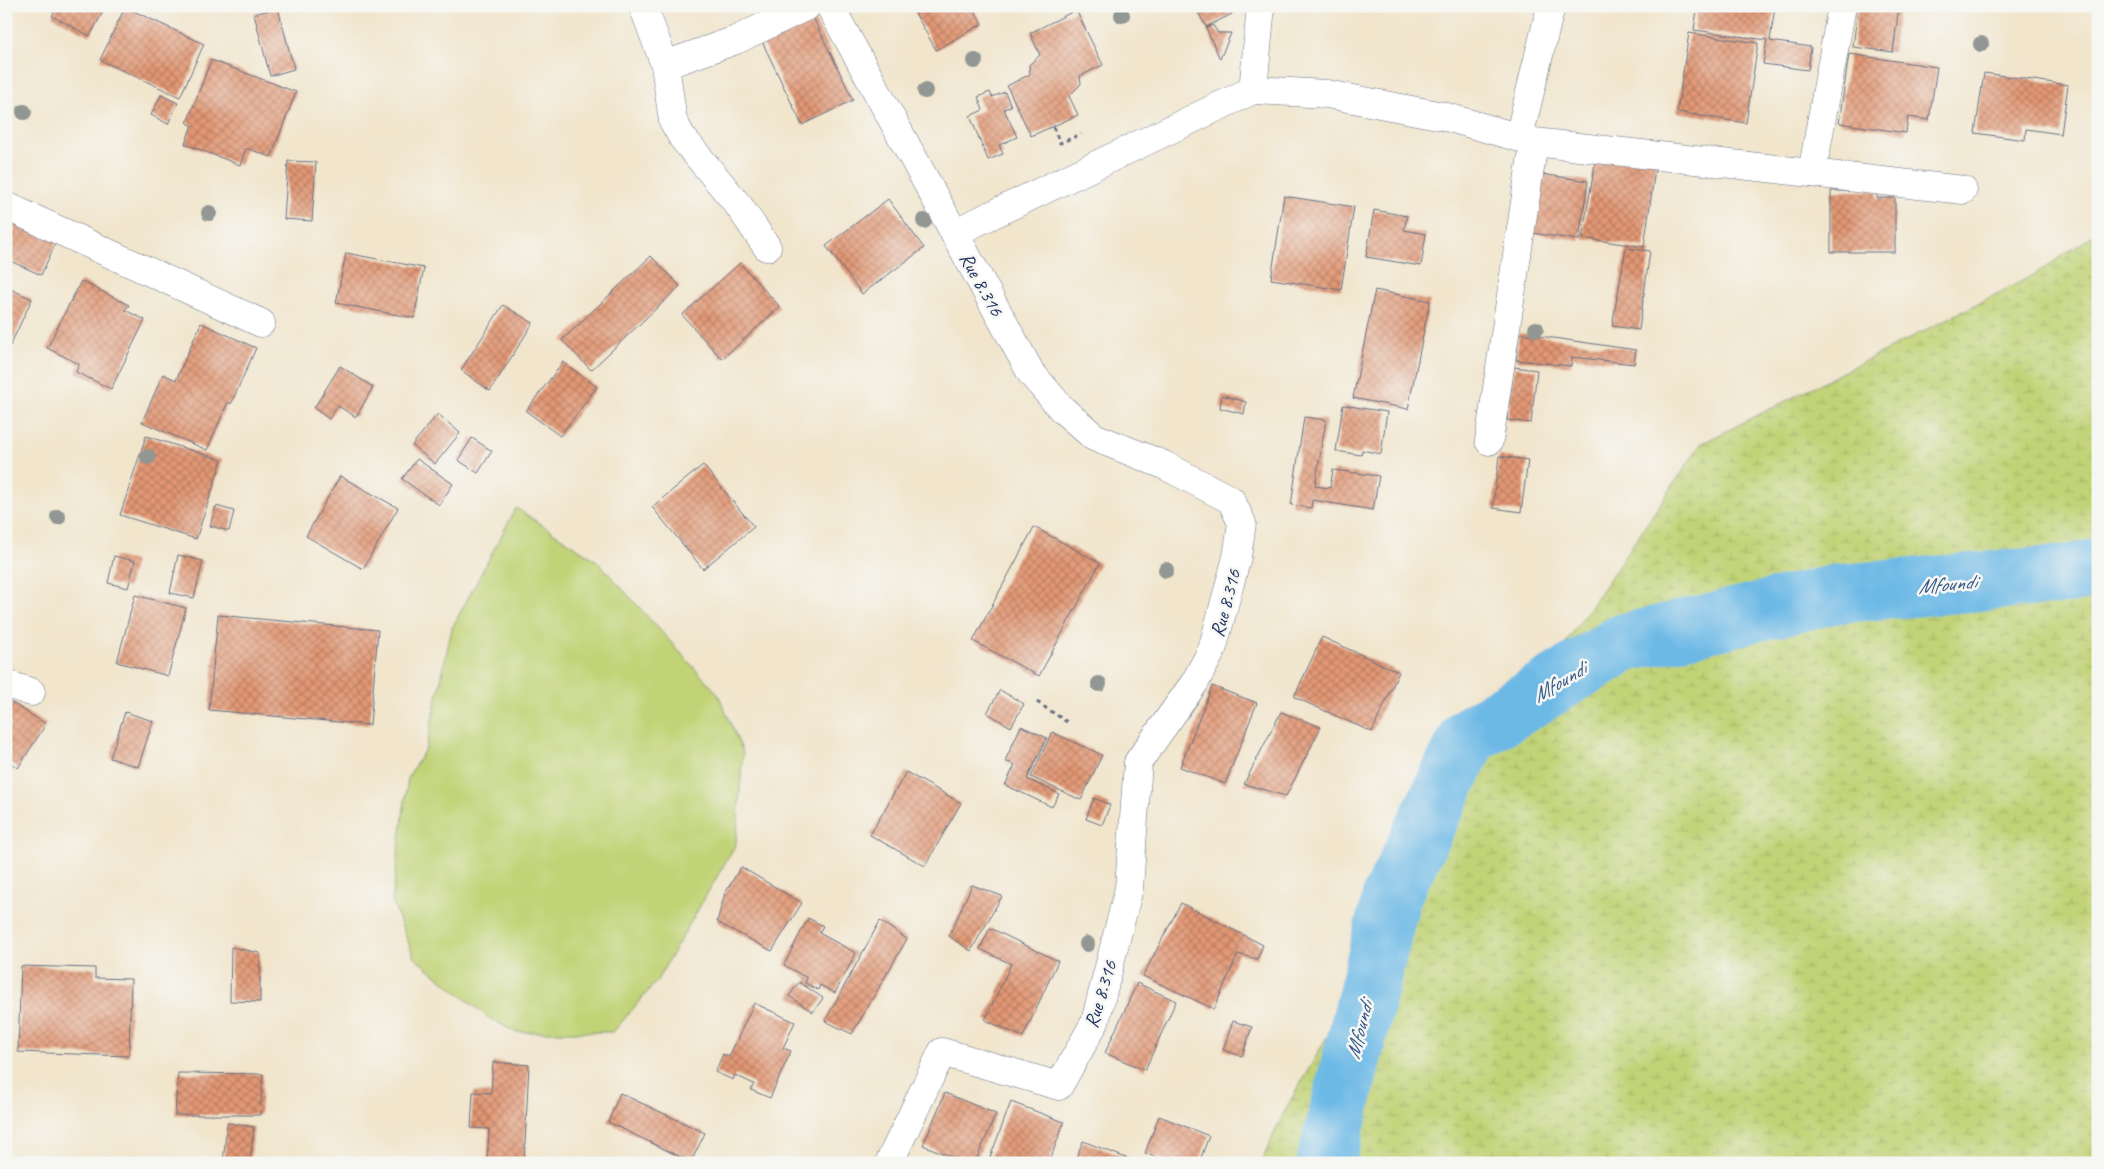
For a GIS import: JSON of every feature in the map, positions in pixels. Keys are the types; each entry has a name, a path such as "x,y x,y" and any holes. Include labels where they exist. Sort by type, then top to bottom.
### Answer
{"street":[{"path":"643,6 666,65 673,121 682,137 739,206 767,247"},
{"path":"666,65 736,40 807,6"},
{"name":"Rue 8.316","path":"830,6 1031,373 1062,409 1094,437 1164,465 1231,500 1242,522 1237,557 1212,650 1195,682 1138,762 1129,888 1095,1022 1059,1086 942,1052 889,1163"},
{"path":"1252,90 1261,6"},
{"path":"1489,440 1526,140 1552,6"},
{"path":"1812,173 1842,6"},
{"path":"954,233 1252,90 1327,94 1443,116 1526,140 1963,190"},
{"path":"6,206 261,323"}],"path":[{"path":"1053,127 1060,143 1081,134"},
{"path":"1037,702 1067,722"}],"green space":[{"path":"2098,232 2098,1163 1261,1163 1282,1116 1472,781 1701,444 2034,275"},
{"path":"516,508 597,561 718,694 743,752 736,844 656,982 613,1032 515,1032 489,1018 414,957 392,901 408,777 426,748 452,628"}],"building":[{"path":"51,6 106,6 90,36 52,16 56,9"},
{"path":"911,6 972,6 982,24 936,50"},
{"path":"1195,6 1229,6 1232,14 1206,27"},
{"path":"1692,6 1775,6 1770,41 1811,47 1808,70 1763,64 1767,40 1694,30 1697,10 1691,9"},
{"path":"1858,6 1899,6 1893,52 1853,47"},
{"path":"125,7 204,44 180,97 100,60"},
{"path":"278,8 294,69 270,76 254,14"},
{"path":"809,9 853,100 802,125 758,33"},
{"path":"1076,10 1103,65 1080,76 1081,84 1069,96 1078,115 1031,136 1007,86 1030,74 1029,65 1040,55 1030,33"},
{"path":"1213,25 1218,33 1231,33 1220,59 1206,28"},
{"path":"1689,33 1758,43 1746,123 1677,112"},
{"path":"1849,54 1937,67 1929,120 1908,117 1906,133 1839,123"},
{"path":"211,60 296,92 271,157 246,148 240,165 185,144 192,125 187,123"},
{"path":"1984,73 2068,85 2061,134 2026,129 2025,140 1975,133"},
{"path":"990,92 992,97 1005,92 1011,106 1004,109 1017,137 999,145 1003,154 988,160 970,116 983,110 978,97"},
{"path":"161,95 178,103 168,124 151,115"},
{"path":"1598,147 1657,155 1644,247 1582,238"},
{"path":"288,161 316,162 312,221 284,219"},
{"path":"1541,174 1588,181 1579,240 1532,233"},
{"path":"1831,191 1877,191 1877,198 1895,198 1895,252 1831,252"},
{"path":"1284,196 1354,207 1341,290 1271,279"},
{"path":"888,199 924,248 862,294 826,246"},
{"path":"1374,210 1407,216 1404,230 1426,234 1421,266 1366,257"},
{"path":"6,212 59,236 41,275 6,259"},
{"path":"1626,248 1650,251 1639,330 1612,326"},
{"path":"346,253 424,268 414,318 336,303"},
{"path":"651,256 680,286 591,370 562,340"},
{"path":"740,263 780,307 722,359 682,315"},
{"path":"81,281 129,305 125,310 145,320 111,389 76,372 79,364 47,348"},
{"path":"6,287 32,299 10,346 6,344"},
{"path":"1375,290 1430,301 1408,409 1353,398"},
{"path":"503,305 533,323 490,391 461,370"},
{"path":"201,323 256,348 231,404 228,402 207,450 142,422 163,374 176,380"},
{"path":"1519,333 1636,350 1634,364 1572,357 1571,366 1516,360"},
{"path":"563,362 597,387 560,436 526,411"},
{"path":"340,366 373,387 356,417 338,406 329,419 314,408"},
{"path":"1514,367 1537,370 1531,423 1507,420"},
{"path":"1222,395 1246,402 1244,414 1220,408"},
{"path":"1343,405 1387,412 1381,454 1362,450 1361,455 1336,451"},
{"path":"438,414 460,433 435,464 412,445"},
{"path":"1304,417 1326,420 1315,486 1330,488 1333,470 1379,476 1373,510 1312,500 1311,508 1291,505"},
{"path":"146,436 222,460 196,539 120,515"},
{"path":"472,438 492,451 478,473 458,460"},
{"path":"1499,456 1528,460 1521,512 1493,508"},
{"path":"417,459 453,484 439,505 402,479"},
{"path":"703,465 754,527 703,569 652,507"},
{"path":"340,476 398,508 363,569 306,536"},
{"path":"216,506 234,511 229,531 210,526"},
{"path":"1034,527 1100,563 1039,676 973,641"},
{"path":"178,555 203,561 194,598 170,593"},
{"path":"114,556 135,561 128,588 108,583"},
{"path":"135,595 186,608 168,676 117,662"},
{"path":"218,615 378,630 370,725 209,710"},
{"path":"1322,637 1399,672 1372,732 1294,697"},
{"path":"1212,686 1257,703 1225,784 1180,767"},
{"path":"1000,690 1024,704 1011,727 987,713"},
{"path":"6,699 46,724 18,768 6,760"},
{"path":"125,712 153,721 138,767 110,758"},
{"path":"1281,712 1321,727 1286,796 1244,784"},
{"path":"1021,726 1047,738 1027,779 1059,794 1052,807 1005,785 1015,765 1005,761"},
{"path":"1052,732 1102,755 1081,800 1031,777"},
{"path":"906,772 961,803 925,866 870,835"},
{"path":"1094,798 1110,805 1102,825 1086,819"},
{"path":"741,867 802,903 772,951 717,922 725,893"},
{"path":"972,885 1002,896 971,951 949,936"},
{"path":"1181,903 1263,945 1257,959 1238,954 1214,1009 1143,976"},
{"path":"808,918 823,926 819,933 856,953 835,993 820,985 818,990 805,983 807,978 784,965"},
{"path":"880,921 907,939 852,1034 825,1021"},
{"path":"990,928 1058,961 1023,1037 985,1020 1011,964 980,949"},
{"path":"231,947 260,953 260,1002 230,1001"},
{"path":"21,966 95,968 95,978 131,979 129,1056 18,1052"},
{"path":"799,982 823,998 813,1012 789,996"},
{"path":"1137,983 1176,1001 1145,1070 1105,1053"},
{"path":"754,1003 795,1022 783,1048 791,1051 770,1098 751,1090 754,1084 735,1075 733,1080 715,1072 723,1054 729,1057"},
{"path":"1233,1021 1252,1027 1242,1056 1223,1050"},
{"path":"493,1062 529,1065 524,1163 487,1163 489,1129 471,1128 473,1092 491,1093"},
{"path":"178,1073 263,1074 260,1115 175,1115"},
{"path":"620,1093 705,1133 691,1162 608,1122"},
{"path":"945,1093 996,1114 975,1163 967,1163 923,1145"},
{"path":"1011,1102 1064,1122 1049,1163 988,1163"},
{"path":"1159,1116 1209,1136 1199,1163 1170,1163 1145,1153"},
{"path":"227,1123 254,1127 250,1163 223,1163"},
{"path":"1083,1141 1131,1160 1130,1163 1074,1163"},
{"path":"677,1159 689,1162 689,1163 676,1163"}],"waterway":[{"name":"Mfoundi","path":"1326,1163 1392,895 1469,736 1623,643 1835,594 2069,574 2098,568"}]}
